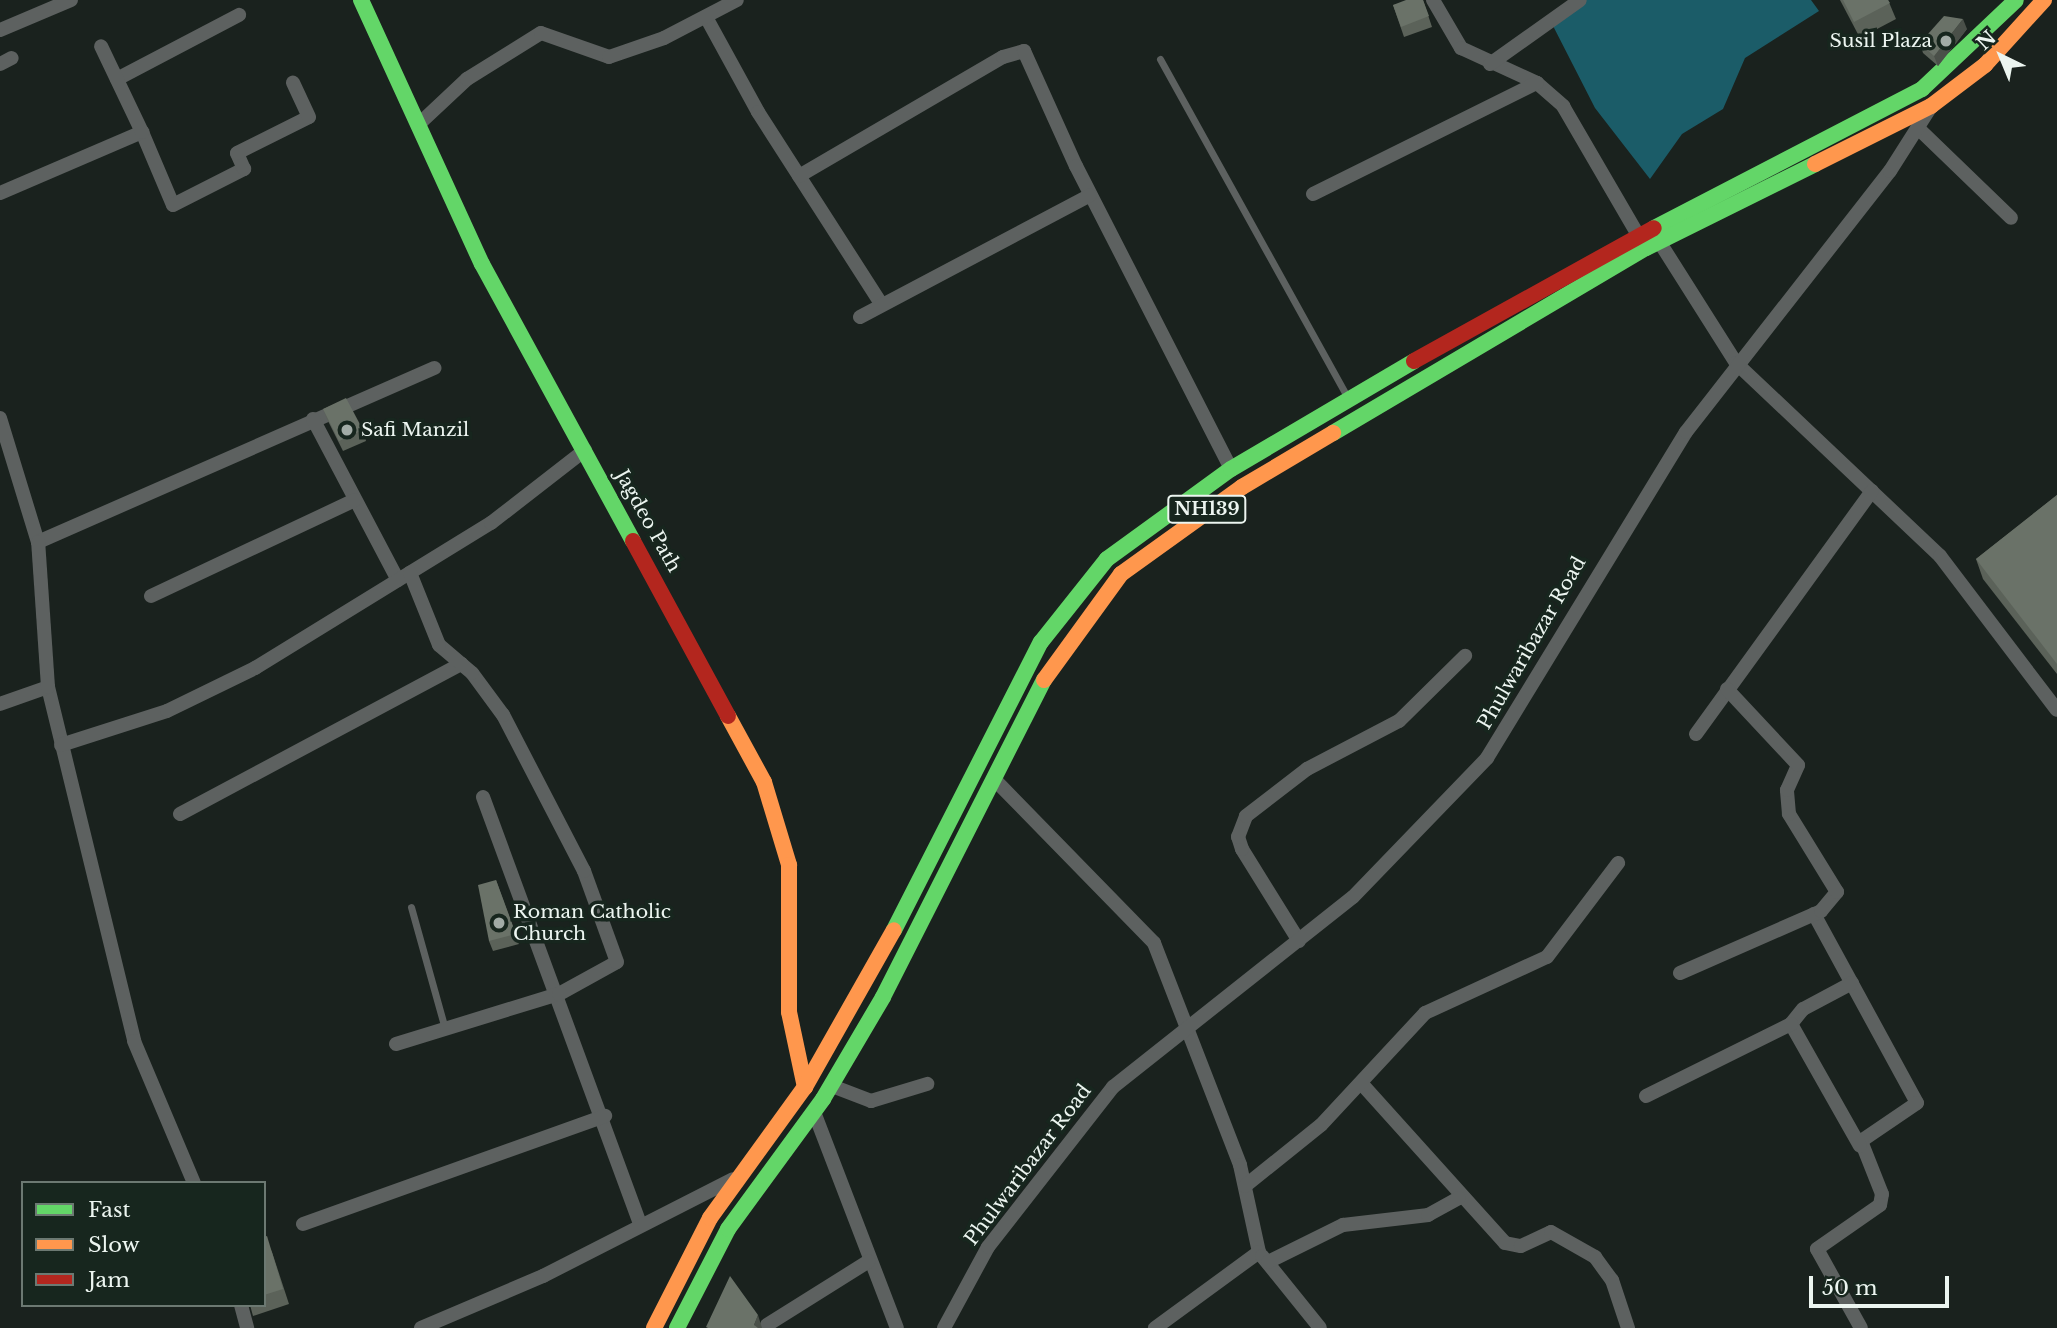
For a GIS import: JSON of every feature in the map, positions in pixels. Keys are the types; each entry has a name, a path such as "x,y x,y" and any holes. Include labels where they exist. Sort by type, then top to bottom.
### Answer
{"main road":[{"name":"Jagdeo Path","path":"361,0 489,277 764,782 789,865 789,1012 805,1087"},
{"name":"NH139","path":"677,1328 728,1229 832,1086 965,838 1058,653 1121,574 1190,519 1653,245 1931,106 1985,65 2045,0"},
{"name":"NH139","path":"656,1327 710,1218 805,1087 946,831 1041,642 1075,596 1141,528 1231,469 1580,264 1643,229 1892,105 1947,71 2011,2"},
{"path":"1580,264 1590,282"},
{"path":"1460,335 1470,354"},
{"path":"946,831 965,838"}],"street":[{"path":"0,30 71,0"},
{"path":"419,124 461,83 541,33 609,57 737,0"},
{"path":"1433,0 1448,33 1490,64 1537,83 1563,106 1653,245 1736,363 1940,556 2057,710"},
{"path":"1490,64 1580,0"},
{"path":"710,10 800,176 882,305"},
{"path":"117,79 239,15"},
{"path":"101,46 173,205 244,169 237,153 309,117 293,83"},
{"path":"800,176 1003,57 1024,51 1090,195 1231,469"},
{"name":"Phulwaribazar Road","path":"944,1328 974,1268 1089,1112 1187,1026 1299,941 1387,866 1487,758 1648,486 1736,363 1920,131 1947,71"},
{"path":"1314,194 1537,83"},
{"path":"1920,131 2011,218"},
{"path":"0,193 142,132"},
{"path":"860,317 1090,195"},
{"path":"38,542 313,419 435,368"},
{"path":"0,418 38,542 48,687 134,1041 193,1181"},
{"path":"313,419 355,500 404,576 432,632 503,715 584,871 611,939 617,962 559,994 396,1044"},
{"path":"61,745 210,691 491,523 585,450"},
{"path":"1696,734 1871,491"},
{"path":"151,596 355,500"},
{"path":"1299,941 1242,849 1238,837 1246,816 1307,769 1399,721 1465,656"},
{"path":"180,814 461,664"},
{"path":"0,704 48,687"},
{"path":"1680,973 1830,906 1837,892 1789,814 1787,790 1798,765 1727,689"},
{"path":"995,780 1144,929 1169,973 1245,1186 1263,1257 1320,1328"},
{"path":"482,797 605,1116 640,1223"},
{"path":"1245,1186 1296,1147 1434,1006 1547,957 1618,863"},
{"path":"1814,914 1917,1103 1860,1146"},
{"path":"1646,1096 1791,1024 1803,1009 1852,983"},
{"path":"1791,1024 1860,1146 1882,1199 1817,1249 1861,1328"},
{"path":"1361,1083 1459,1198 1513,1247 1550,1232 1595,1257 1612,1280 1628,1328"},
{"path":"832,1086 871,1101 927,1084"},
{"path":"814,1112 869,1261 897,1328"},
{"path":"303,1224 605,1116"},
{"path":"421,1328 543,1276 640,1223 740,1175"},
{"path":"1155,1328 1263,1257 1343,1224 1428,1215 1459,1198"},
{"path":"767,1325 869,1261"},
{"path":"242,1307 247,1328"}],"lane":[{"path":"1160,59 1350,401"},
{"path":"411,907 445,1029"}],"water":[{"path":"1580,0 1811,0 1819,11 1745,58 1723,109 1682,134 1650,179 1595,108 1550,20"}],"building":[{"path":"1406,0 1423,0 1429,16 1401,27 1393,5"},
{"path":"1843,0 1888,0 1890,3 1854,22"},
{"path":"1944,16 1963,19 1934,56 1920,43"},
{"name":"Safi Manzil","path":"346,398 363,430 339,441 323,409"},
{"path":"2057,495 2057,664 1976,559"},
{"path":"496,880 516,934 489,941 478,885"},
{"path":"266,1236 283,1289 266,1294"},
{"path":"730,1276 758,1315 754,1325 758,1328 706,1327"}],"traffic: fast":[{"path":"361,0 482,264 633,541"},
{"path":"1654,228 1922,89 2016,0"},
{"path":"1333,433 1646,248 1815,164"},
{"path":"894,930 1041,642 1107,559 1231,469 1414,361"},
{"path":"677,1328 728,1229 823,1099 883,997 1044,680"}],"traffic: slow":[{"path":"1815,164 1931,106 1985,65 2044,0"},
{"path":"1044,680 1121,574 1242,487 1333,433"},
{"path":"728,716 764,782 789,865 789,1012 805,1087"},
{"path":"654,1328 710,1218 805,1087 894,930"}],"traffic: jam":[{"path":"1414,361 1654,228"},
{"path":"633,541 728,716"}],"place":[{"name":"Susil Plaza","path":"1946,41"},
{"name":"Safi Manzil","path":"347,430"},
{"name":"Roman Catholic Church","path":"499,923"}]}
